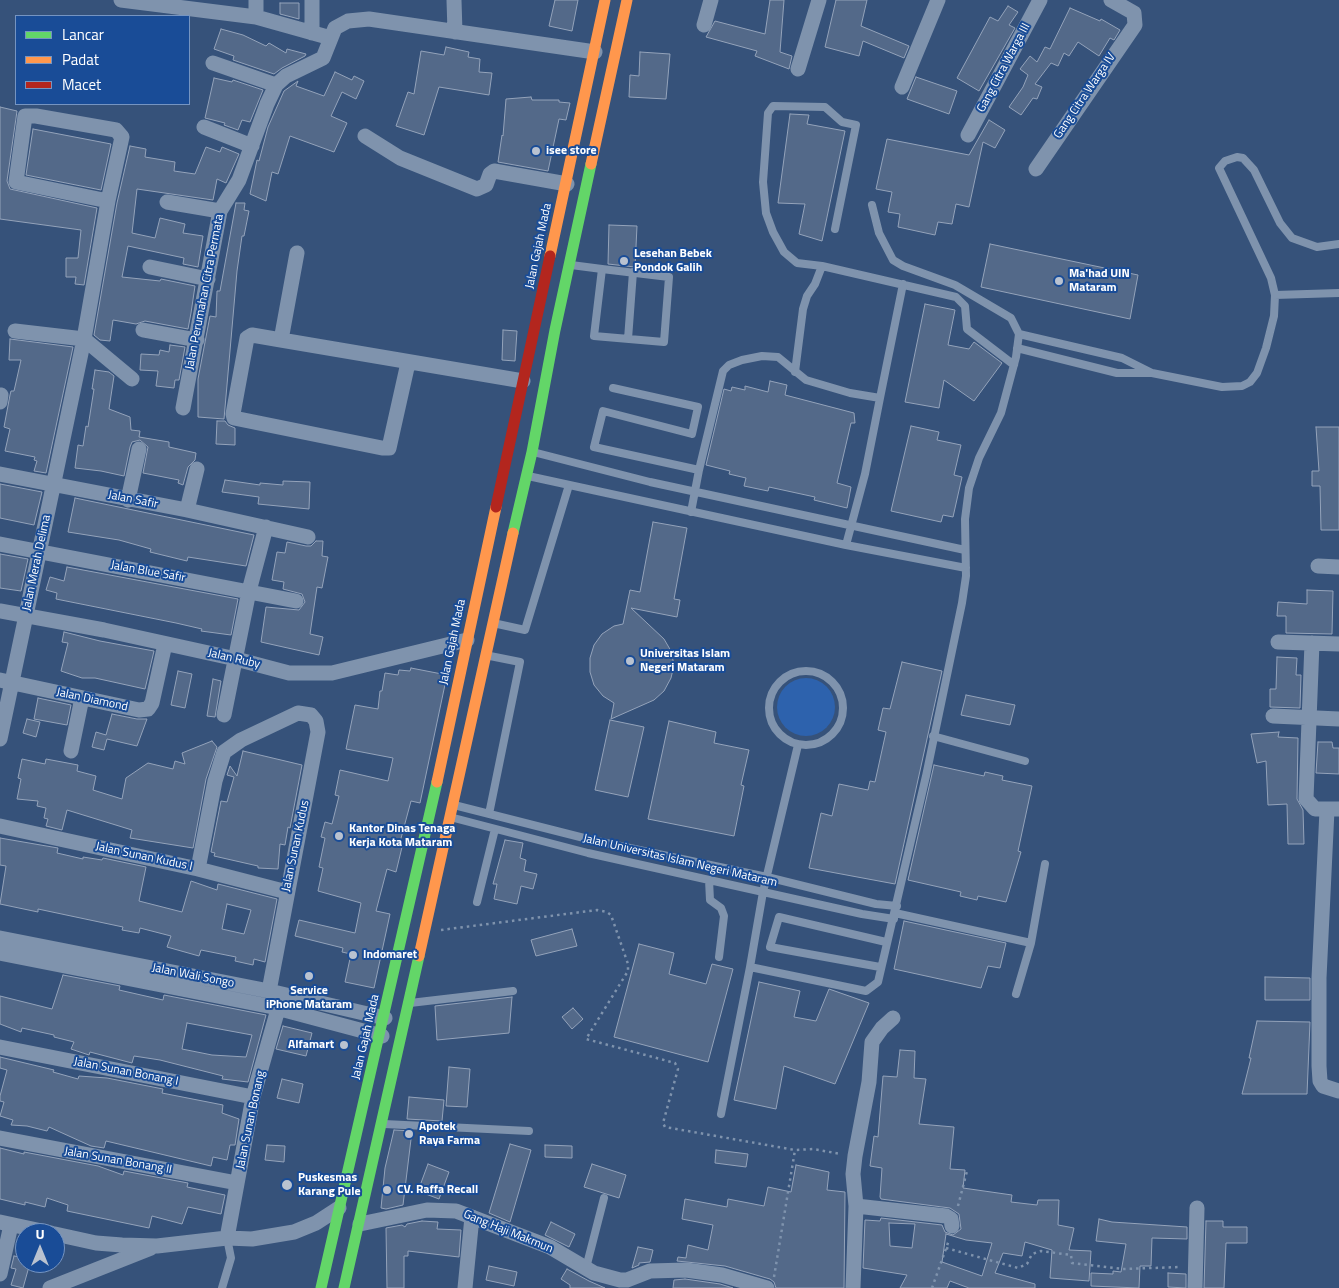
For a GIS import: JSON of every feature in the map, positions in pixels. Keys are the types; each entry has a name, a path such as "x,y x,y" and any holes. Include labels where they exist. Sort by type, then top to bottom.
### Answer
{"main road":[{"name":"Jalan Gajah Mada","path":"321,1288 382,1036 605,0"},
{"path":"344,1288 360,1224 491,623 532,452 555,330 627,0"},
{"path":"536,326 555,330"},
{"path":"404,928 424,932"},
{"path":"361,1119 382,1124"}],"street":[{"path":"121,0 161,3 256,18 332,38"},
{"path":"256,0 256,18"},
{"path":"312,0 312,33"},
{"path":"454,0 455,32"},
{"path":"704,25 711,0"},
{"path":"798,68 819,0"},
{"path":"902,87 938,0"},
{"name":"Gang Citra Warga III","path":"968,135 1040,0"},
{"name":"Gang Citra Warga IV","path":"1036,169 1135,25 1134,12 1111,0"},
{"path":"213,63 276,85 286,76 323,58 335,28 341,24 362,18 595,52"},
{"name":"Jalan Perumahan Citra Permata","path":"183,408 220,211 239,180 276,85"},
{"name":"Jalan Merah Delima","path":"0,738 6,682 26,616 40,552 52,484 84,340 108,201 122,137 119,131 36,116 26,116 16,182 108,201"},
{"path":"204,127 252,146"},
{"path":"365,136 400,158 477,189 486,185 490,174 494,171 566,184"},
{"path":"167,202 220,211"},
{"path":"281,340 297,253"},
{"path":"150,268 208,279"},
{"path":"143,330 197,340"},
{"path":"15,331 84,340 132,379"},
{"path":"408,363 389,448 234,418 233,414 247,338 252,335 523,381"},
{"path":"128,500 139,449"},
{"path":"187,510 198,469"},
{"name":"Jalan Safir","path":"0,474 187,510 308,537"},
{"path":"224,715 248,591 266,527"},
{"name":"Jalan Blue Safir","path":"0,544 296,601"},
{"path":"1318,566 1339,567"},
{"name":"Jalan Ruby","path":"0,611 236,659 289,673 332,673 467,640"},
{"path":"1278,642 1339,644"},
{"path":"1312,643 1305,794 1307,802 1312,808 1333,809 1319,978 1319,1066 1320,1081 1323,1086 1339,1091"},
{"name":"Jalan Diamond","path":"6,682 139,710 148,709 152,703 165,644"},
{"path":"71,751 82,698"},
{"name":"Jalan Sunan Kudus","path":"198,869 215,781 224,752 241,740 298,712 306,712 313,716 318,732 286,892 276,999"},
{"path":"1272,716 1339,719"},
{"name":"Jalan Sunan Kudus I","path":"0,826 198,869 286,892"},
{"name":"Jalan Wali Songo","path":"0,938 276,999 382,1036"},
{"name":"Jalan Wali Songo","path":"0,952 385,1018"},
{"name":"Jalan Sunan Bonang","path":"227,1238 253,1097 276,999"},
{"path":"854,1288 856,1206 853,1174 855,1156 869,1082 872,1042 882,1028 893,1018"},
{"name":"Jalan Sunan Bonang I","path":"0,1047 253,1097"},
{"name":"Jalan Sunan Bonang II","path":"0,1138 237,1183"},
{"path":"856,1206 946,1216 951,1220 952,1226"},
{"path":"65,1236 96,1243 157,1246 227,1238 252,1239 294,1232 316,1223 339,1208"},
{"path":"1195,1288 1197,1208"},
{"name":"Gang Haji Makmun","path":"360,1224 437,1209 456,1211 550,1247 590,1270 624,1281 650,1270 686,1270 770,1283"},
{"path":"466,1288 472,1216"},
{"path":"0,1274 6,1223"},
{"path":"50,1288 157,1246"},
{"path":"590,1270 594,1288"}],"lane":[{"path":"835,229 856,125 842,122 825,107 773,106 768,113 763,182 766,212 773,232 784,252 797,263 822,266 956,297 965,306 967,329 1014,365"},
{"path":"1017,348 1117,373 1152,373 1222,387 1242,386 1250,382 1257,373 1266,348 1274,316 1274,295 1271,278 1221,173 1220,164 1238,157 1243,158 1254,170 1280,223 1292,238 1317,247 1339,244"},
{"path":"750,967 866,991 878,982 886,942 895,913 962,603 966,568 965,519 969,488 979,458 1001,413 1017,348 1019,334 1011,318 974,294 893,260 879,233 872,205"},
{"path":"569,265 669,277 664,342 594,336 602,269"},
{"path":"794,372 806,296 815,284 822,266"},
{"path":"628,339 633,272"},
{"path":"846,545 865,474 903,284"},
{"path":"1274,295 1339,293"},
{"path":"1019,334 1122,358 1152,373"},
{"path":"691,512 723,371 729,365 762,356 778,358 806,380 820,385 880,398"},
{"path":"613,388 698,407 692,434 603,412 594,447 699,470"},
{"path":"532,452 695,492 965,550"},
{"path":"526,475 846,545 966,568"},
{"path":"491,623 525,630 569,485"},
{"path":"484,655 520,662 489,814"},
{"path":"801,671 814,672 826,677 836,685 842,697 843,710 841,722 829,737 811,745 798,745 779,734 772,725 769,703 772,692 778,683 789,675 801,671"},
{"path":"933,736 1025,761"},
{"path":"721,1114 763,892 798,745"},
{"name":"Jalan Universitas Islam Negeri Mataram","path":"452,804 592,840 767,877 876,904 895,913"},
{"name":"Jalan Universitas Islam Negeri Mataram","path":"448,817 588,853 862,914 895,913"},
{"path":"477,902 495,829"},
{"path":"1016,994 1031,943 1045,864"},
{"path":"709,880 710,900 721,908 724,916 719,957"},
{"path":"895,913 1031,943"},
{"path":"880,968 770,947 779,917 886,942"},
{"path":"408,1003 513,991"},
{"path":"382,1124 529,1131"},
{"path":"590,1270 604,1198"},
{"path":"222,1288 231,1258 227,1238"}],"path":[{"path":"424,932 597,910 607,912 612,915 628,964 628,971 587,1035 587,1040 676,1063 678,1069 663,1123 665,1127 795,1150 813,1150 855,1156"},
{"path":"770,1283 795,1150"},
{"path":"946,1248 1016,1268 1024,1267 1032,1254 1041,1250 1071,1254 1072,1263 1123,1269 1196,1267"}],"shaded area":[{"path":"806,678 822,683 830,691 835,707 830,723 822,731 806,736 790,731 782,723 777,707 782,691 790,683"}],"building":[{"path":"555,0 578,0 572,31 549,26"},
{"path":"770,0 784,0 780,52 792,56 789,69 755,56 757,51 706,37 715,21 765,34"},
{"path":"836,0 867,0 861,26 909,46 904,58 863,41 859,56 825,47"},
{"path":"280,3 299,3 299,19 280,14"},
{"path":"1008,6 1018,12 1009,25 1015,28 979,91 957,78 990,17 998,21"},
{"path":"1070,8 1100,21 1101,19 1120,30 1114,40 1110,38 1099,56 1078,42 1069,56 1064,53 1058,66 1051,63 1035,84 1042,87 1037,99 1033,98 1021,115 1009,107 1023,87 1028,75 1020,69 1030,56 1037,62 1045,47 1050,49"},
{"path":"221,29 243,35 266,46 269,43 286,53 287,49 306,54 274,74 233,60 234,56 214,49"},
{"path":"446,47 469,52 468,57 480,59 479,72 492,73 489,95 439,87 424,135 396,126 408,92 414,94 421,51 444,55"},
{"path":"640,52 670,54 666,99 629,97 630,75 639,76"},
{"path":"335,72 352,80 354,76 364,81 356,99 342,92 331,116 347,123 334,152 290,136 278,174 272,172 266,201 250,194 257,160 259,161 268,127 284,91 298,81 296,86 324,96"},
{"path":"916,77 957,91 949,114 907,99"},
{"path":"214,78 232,82 233,80 263,90 250,122 242,120 238,130 224,125 225,123 205,118"},
{"path":"531,97 532,100 559,100 559,102 570,103 566,120 559,119 548,171 498,162 503,136 506,99"},
{"path":"0,107 17,111 7,181 10,189 97,208 84,285 75,284 76,277 66,277 66,258 78,258 81,230 0,219"},
{"path":"790,114 809,115 807,124 845,131 822,241 799,234 805,204 778,203"},
{"path":"989,120 1005,130 995,148 983,142 969,207 956,204 952,224 938,222 935,235 898,227 900,214 888,212 892,192 876,189 887,139 969,155"},
{"path":"33,129 111,144 101,190 26,175"},
{"path":"130,146 146,149 145,157 175,162 174,171 195,174 206,147 220,152 222,147 239,154 226,183 217,179 213,200 137,189 132,233 155,238 160,218 185,224 183,233 203,236 198,267 183,264 184,258 128,246 122,277 160,281 161,279 195,286 188,329 145,321 136,324 113,320 110,341 100,340 94,335 117,203"},
{"path":"236,203 245,203 244,210 249,211 244,236 242,236 237,271 224,419 198,417 198,379 210,316 216,317 217,291 220,291"},
{"path":"609,225 637,226 635,267 608,264"},
{"name":"Ma'had UIN Mataram","path":"990,244 1138,275 1130,319 981,287"},
{"path":"925,304 955,310 948,345 969,349 974,342 1002,363 974,401 944,380 939,408 905,402"},
{"path":"503,330 517,331 515,361 502,360"},
{"path":"10,339 73,347 46,473 34,471 37,461 34,460 35,457 5,451 10,429 4,427 11,391 14,391 21,360 9,360"},
{"path":"170,345 185,347 179,380 175,380 174,388 156,386 158,371 140,370 141,354 159,355 160,350 169,352"},
{"path":"95,370 109,372 114,376 109,409 130,417 131,430 140,431 139,437 169,442 169,447 196,453 195,460 188,467 183,485 178,483 179,480 143,473 148,447 140,440 132,442 124,476 75,468 78,445 83,446 86,426 88,427"},
{"path":"770,381 787,385 785,395 854,413 855,423 851,423 837,483 851,487 847,508 814,500 815,497 769,487 768,491 744,486 746,478 729,474 730,471 706,465 724,389 731,391 732,387 745,390 745,386 768,392"},
{"path":"217,421 225,421 228,425 235,428 235,445 216,444"},
{"path":"911,426 939,432 937,440 961,445 954,475 962,477 953,517 943,515 941,522 891,511"},
{"path":"1316,427 1339,427 1339,530 1321,530 1320,486 1312,486 1312,471 1319,471"},
{"path":"225,480 260,485 260,483 283,485 283,481 310,482 309,509 258,504 259,497 222,492"},
{"path":"0,484 42,492 34,525 0,518"},
{"path":"75,498 254,535 246,566 188,557 187,561 150,552 151,549 119,540 68,532"},
{"path":"653,522 687,528 674,599 680,600 677,617 631,608 664,639 671,651 674,665 671,678 664,691 654,700 611,719 614,703 603,696 594,685 590,672 590,658 594,645 602,634 614,626 623,624 630,590 640,592"},
{"path":"316,541 323,541 322,556 328,557 322,588 317,587 310,634 323,637 319,655 261,642 266,607 299,610 305,602 302,594 283,589 284,582 272,580 277,552 285,553 287,542 311,546"},
{"path":"0,554 28,559 21,591 0,588"},
{"path":"67,567 238,599 231,635 201,631 202,629 176,623 56,599 57,593 46,590 50,577 64,581"},
{"path":"1307,590 1333,591 1332,634 1286,633 1286,616 1277,616 1278,602 1307,604"},
{"path":"64,632 154,651 145,689 95,678 82,678 61,671 68,643 62,642"},
{"path":"1277,657 1297,658 1296,675 1301,675 1300,708 1270,707 1270,689 1276,689"},
{"path":"902,662 942,671 895,884 809,868 821,813 832,816 839,784 868,790 870,781 875,782 886,732 878,730 883,708 890,709"},
{"path":"411,668 447,675 420,803 411,801 400,842 403,843 396,872 387,869 376,911 390,914 374,988 345,982 351,954 342,952 343,948 295,936 299,920 355,933 361,903 318,891 323,868 319,867 325,838 321,837 325,822 332,824 339,796 335,795 340,770 388,781 393,758 346,749 355,705 378,709 385,673 398,675 399,670 410,671"},
{"path":"178,671 192,674 185,708 171,705"},
{"path":"213,679 221,681 215,717 207,716"},
{"path":"966,695 1015,705 1010,725 961,715"},
{"path":"38,698 71,705 67,725 34,719"},
{"path":"112,714 147,719 137,746 107,739 104,750 92,747 96,732 106,735"},
{"path":"27,719 40,722 36,737 23,733"},
{"path":"610,720 644,727 628,797 595,790"},
{"path":"669,721 716,732 714,743 749,750 741,785 744,786 734,836 648,819"},
{"path":"1279,732 1278,737 1298,738 1297,799 1303,810 1304,844 1288,844 1287,804 1268,805 1266,761 1257,763 1251,734"},
{"path":"212,741 217,747 206,779 193,848 130,838 132,830 67,810 62,830 46,826 48,819 44,818 46,808 37,806 38,801 17,799 21,779 18,778 22,759 45,764 46,759 78,765 77,771 96,776 93,790 122,799 126,778 148,763 173,769 175,761 185,764 182,753"},
{"path":"1318,742 1332,742 1333,748 1339,748 1339,774 1316,773"},
{"path":"243,751 302,765 290,828 288,827 285,845 280,844 278,869 258,868 258,866 214,856 215,853 211,852 221,801 227,802 234,777 227,775 230,766 237,776"},
{"path":"934,765 984,776 985,772 1003,776 1002,780 1032,786 1018,851 1021,852 1006,902 978,896 977,900 960,896 961,892 908,880"},
{"path":"0,838 58,848 57,853 83,859 83,857 102,860 103,858 146,867 139,901 182,912 191,881 217,890 218,884 277,899 265,962 254,959 253,965 235,961 236,957 201,950 199,956 167,947 171,936 140,928 139,933 122,930 123,927 38,909 38,912 0,904 6,866 0,865","holes":["227,904 251,910 244,934 222,929"]},
{"path":"505,840 523,843 520,858 526,860 524,871 537,874 533,889 521,886 517,904 494,899 497,884 493,884"},
{"path":"904,921 1006,943 1000,968 988,966 981,988 894,969"},
{"path":"572,929 577,946 536,956 531,940"},
{"path":"639,944 674,953 669,974 706,984 712,964 733,969 708,1062 614,1037"},
{"path":"63,975 120,986 119,990 163,1000 164,995 266,1015 248,1082 222,1079 223,1076 160,1060 134,1056 132,1063 90,1052 89,1055 71,1049 74,1042 54,1037 54,1035 22,1028 21,1032 0,1024 0,996 52,1009","holes":["187,1023 252,1035 246,1057 212,1055 182,1049"]},
{"path":"1265,977 1310,978 1310,1000 1265,1000"},
{"path":"759,982 800,991 794,1017 816,1021 829,989 869,1003 835,1084 784,1066 776,1109 734,1100"},
{"path":"512,997 509,1033 437,1040 435,1006"},
{"path":"573,1008 583,1019 572,1029 562,1017"},
{"path":"1257,1021 1310,1022 1307,1094 1242,1094 1251,1058 1249,1058"},
{"path":"283,1026 312,1033 306,1056 276,1049"},
{"path":"900,1050 915,1051 914,1078 926,1079 919,1124 954,1127 950,1169 965,1170 963,1188 1012,1195 1011,1202 1037,1205 1038,1200 1059,1200 1058,1225 1074,1228 1069,1250 1091,1251 1089,1281 1050,1278 1052,1250 1025,1242 1022,1256 1003,1253 995,1273 1035,1284 1035,1288 969,1288 950,1281 947,1288 900,1288 907,1275 863,1268 865,1220 880,1221 881,1218 942,1225 945,1232 953,1235 961,1229 959,1214 950,1208 881,1199 880,1197 882,1168 870,1166 874,1136 878,1137 883,1076 897,1077","holes":["889,1223 915,1224 912,1248 890,1246","946,1234 966,1240 992,1243 982,1276 942,1262"]},
{"path":"0,1057 54,1070 53,1072 78,1079 79,1076 107,1078 163,1089 162,1093 223,1105 222,1113 239,1119 235,1145 230,1145 227,1160 213,1157 211,1166 106,1141 104,1148 91,1146 49,1127 47,1131 27,1126 11,1125 13,1120 0,1116 4,1102 0,1101 0,1096 7,1070 0,1068"},
{"path":"449,1067 470,1069 467,1107 446,1106"},
{"path":"282,1079 303,1084 299,1103 277,1098"},
{"path":"409,1097 444,1100 442,1121 407,1119"},
{"path":"394,1130 412,1131 403,1205 386,1209 381,1208 385,1168"},
{"path":"510,1144 531,1150 510,1222 489,1213"},
{"path":"267,1145 285,1146 284,1162 265,1160"},
{"path":"545,1145 572,1146 572,1158 545,1157"},
{"path":"0,1148 24,1154 24,1152 98,1166 123,1175 124,1171 188,1183 187,1187 225,1195 221,1214 188,1207 182,1224 152,1216 149,1228 67,1211 68,1205 47,1198 45,1207 25,1202 25,1205 0,1199"},
{"path":"716,1150 748,1154 746,1167 715,1163"},
{"path":"428,1164 449,1172 439,1199 418,1191"},
{"path":"592,1164 626,1175 619,1198 584,1187"},
{"path":"796,1165 829,1172 827,1190 845,1192 844,1288 776,1288 774,1282 770,1279 725,1266 677,1261 678,1257 686,1258 688,1245 708,1250 713,1225 682,1219 685,1199 727,1207 728,1199 764,1206 768,1187 791,1192"},
{"path":"1099,1219 1112,1222 1187,1227 1187,1239 1152,1238 1151,1266 1140,1266 1139,1288 1091,1286 1091,1273 1113,1274 1113,1271 1121,1272 1126,1244 1096,1241"},
{"path":"422,1221 438,1222 437,1229 461,1230 459,1257 408,1251 408,1256 404,1256 404,1288 387,1288 386,1228 402,1225 405,1227 407,1224"},
{"path":"1206,1221 1223,1221 1223,1227 1247,1227 1247,1243 1226,1243 1224,1288 1204,1288"},
{"path":"551,1222 575,1234 569,1247 545,1235"},
{"path":"638,1247 653,1250 650,1262 639,1263 639,1265 632,1268"},
{"path":"14,1256 15,1256 15,1269 11,1268"},
{"path":"489,1266 517,1272 514,1286 486,1280"},
{"path":"567,1269 605,1288 570,1288 570,1285 561,1279"},
{"path":"15,1272 27,1273 23,1288 11,1285"},
{"path":"1168,1273 1186,1274 1186,1288 1168,1287"},
{"path":"685,1279 720,1284 733,1288 673,1288 674,1280"}],"traffic: fast":[{"path":"513,533 532,452 555,330 591,164"},
{"path":"321,1288 437,782"},
{"path":"344,1288 419,956"}],"traffic: slow":[{"path":"550,256 605,0"},
{"path":"591,164 627,0"},
{"path":"437,782 496,507"},
{"path":"419,956 513,533"}],"traffic: jam":[{"path":"496,507 550,256"}],"place":[{"name":"isee store","path":"536,151"},
{"name":"Lesehan Bebek Pondok Galih","path":"624,261"},
{"name":"Ma'had UIN Mataram","path":"1059,281"},
{"name":"Universitas Islam Negeri Mataram","path":"630,661"},
{"name":"Kantor Dinas Tenaga Kerja Kota Mataram","path":"339,836"},
{"name":"Indomaret","path":"353,955"},
{"name":"Service iPhone Mataram","path":"309,976"},
{"name":"Alfamart","path":"344,1045"},
{"name":"Apotek Raya Farma","path":"409,1134"},
{"name":"Puskesmas Karang Pule","path":"287,1185"},
{"name":"CV. Raffa Recall","path":"387,1190"}]}
